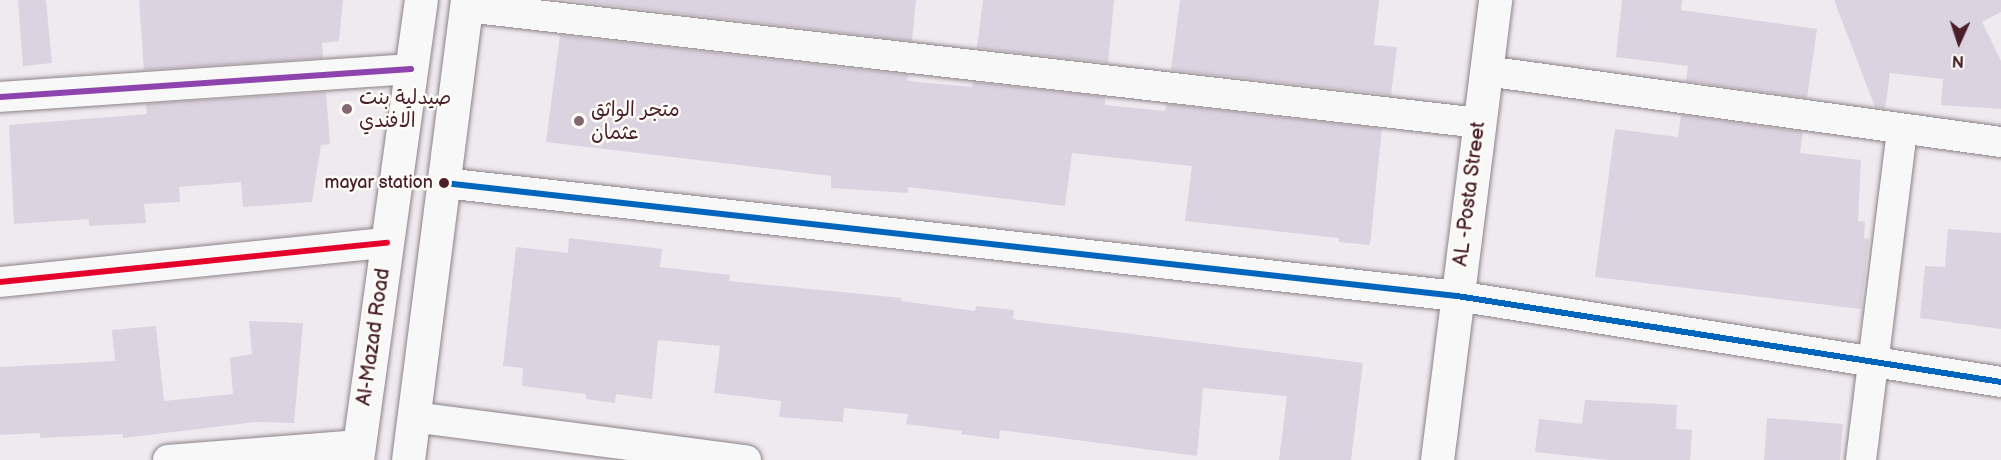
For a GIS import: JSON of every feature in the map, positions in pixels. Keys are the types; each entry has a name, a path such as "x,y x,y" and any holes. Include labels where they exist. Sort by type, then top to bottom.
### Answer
{"street":[{"name":"Al-Mazad Road","path":"358,452 421,0"},
{"name":"AL -Posta Street","path":"1437,460 1495,0"},
{"path":"408,460 466,4 1480,123"},
{"path":"0,97 411,69"},
{"path":"1486,71 2001,142"},
{"path":"1861,460 1902,130"},
{"path":"444,183 1457,296 1873,365 2001,382"},
{"path":"0,282 387,243"},
{"path":"413,417 747,460"},
{"path":"168,460 358,452"}],"building":[{"path":"18,0 46,0 52,63 23,66"},
{"path":"139,0 343,0 339,41 322,43 323,58 144,70"},
{"path":"565,0 916,0 912,41"},
{"path":"983,0 1114,0 1108,63 977,48"},
{"path":"1180,0 1379,0 1374,45 1397,47 1391,95 1171,70"},
{"path":"1622,0 1682,0 1681,10 1817,29 1807,98 1686,81 1688,66 1616,57"},
{"path":"1834,0 2001,0 2001,12 1982,22 2001,61 2001,109 1941,105 1943,79 1890,73 1885,109 1875,107"},
{"path":"560,35 908,75 907,80 916,82 972,87 973,82 1105,97 1105,105 1165,111 1166,104 1382,129 1370,245 1339,242 1339,238 1185,221 1192,166 1072,153 1065,206 908,187 908,193 831,188 831,176 546,142"},
{"path":"326,92 330,144 321,145 312,202 243,207 241,182 179,187 180,202 144,204 146,223 89,226 89,219 14,224 9,125 147,114 146,104"},
{"path":"1681,115 1803,132 1800,153 1861,160 1858,221 1865,222 1864,238 1869,239 1861,309 1595,277 1615,129 1678,137"},
{"path":"1948,229 2001,233 2001,329 1920,318 1925,266 1945,267"},
{"path":"569,238 662,249 660,267 730,275 729,281 902,298 901,301 975,311 976,306 1014,310 1013,319 1363,363 1351,460 1279,460 1287,396 1203,388 1197,456 1000,430 999,439 961,434 962,431 906,424 908,414 844,408 843,422 779,417 781,401 714,393 720,346 658,340 652,399 616,394 615,403 586,399 586,394 522,386 523,368 503,366 516,247 568,253"},
{"path":"249,321 303,323 294,423 256,422 123,438 123,434 40,438 40,433 0,435 0,367 115,361 112,330 156,326 164,401 233,394 230,358 252,354"},
{"path":"1585,400 1677,405 1676,429 1692,430 1690,460 1609,460 1535,452 1539,419 1582,424"},
{"path":"1767,418 1843,424 1840,460 1764,460"}],"transit line":[{"path":"0,97 411,69"},
{"path":"444,183 1457,296 2001,382"},
{"path":"0,282 387,243"}],"place":[{"name":"صيدلية بنت الافندي","path":"347,109"},
{"name":"متجر الواثق عثمان","path":"579,121"},
{"name":"mayar station","path":"444,183"}]}
